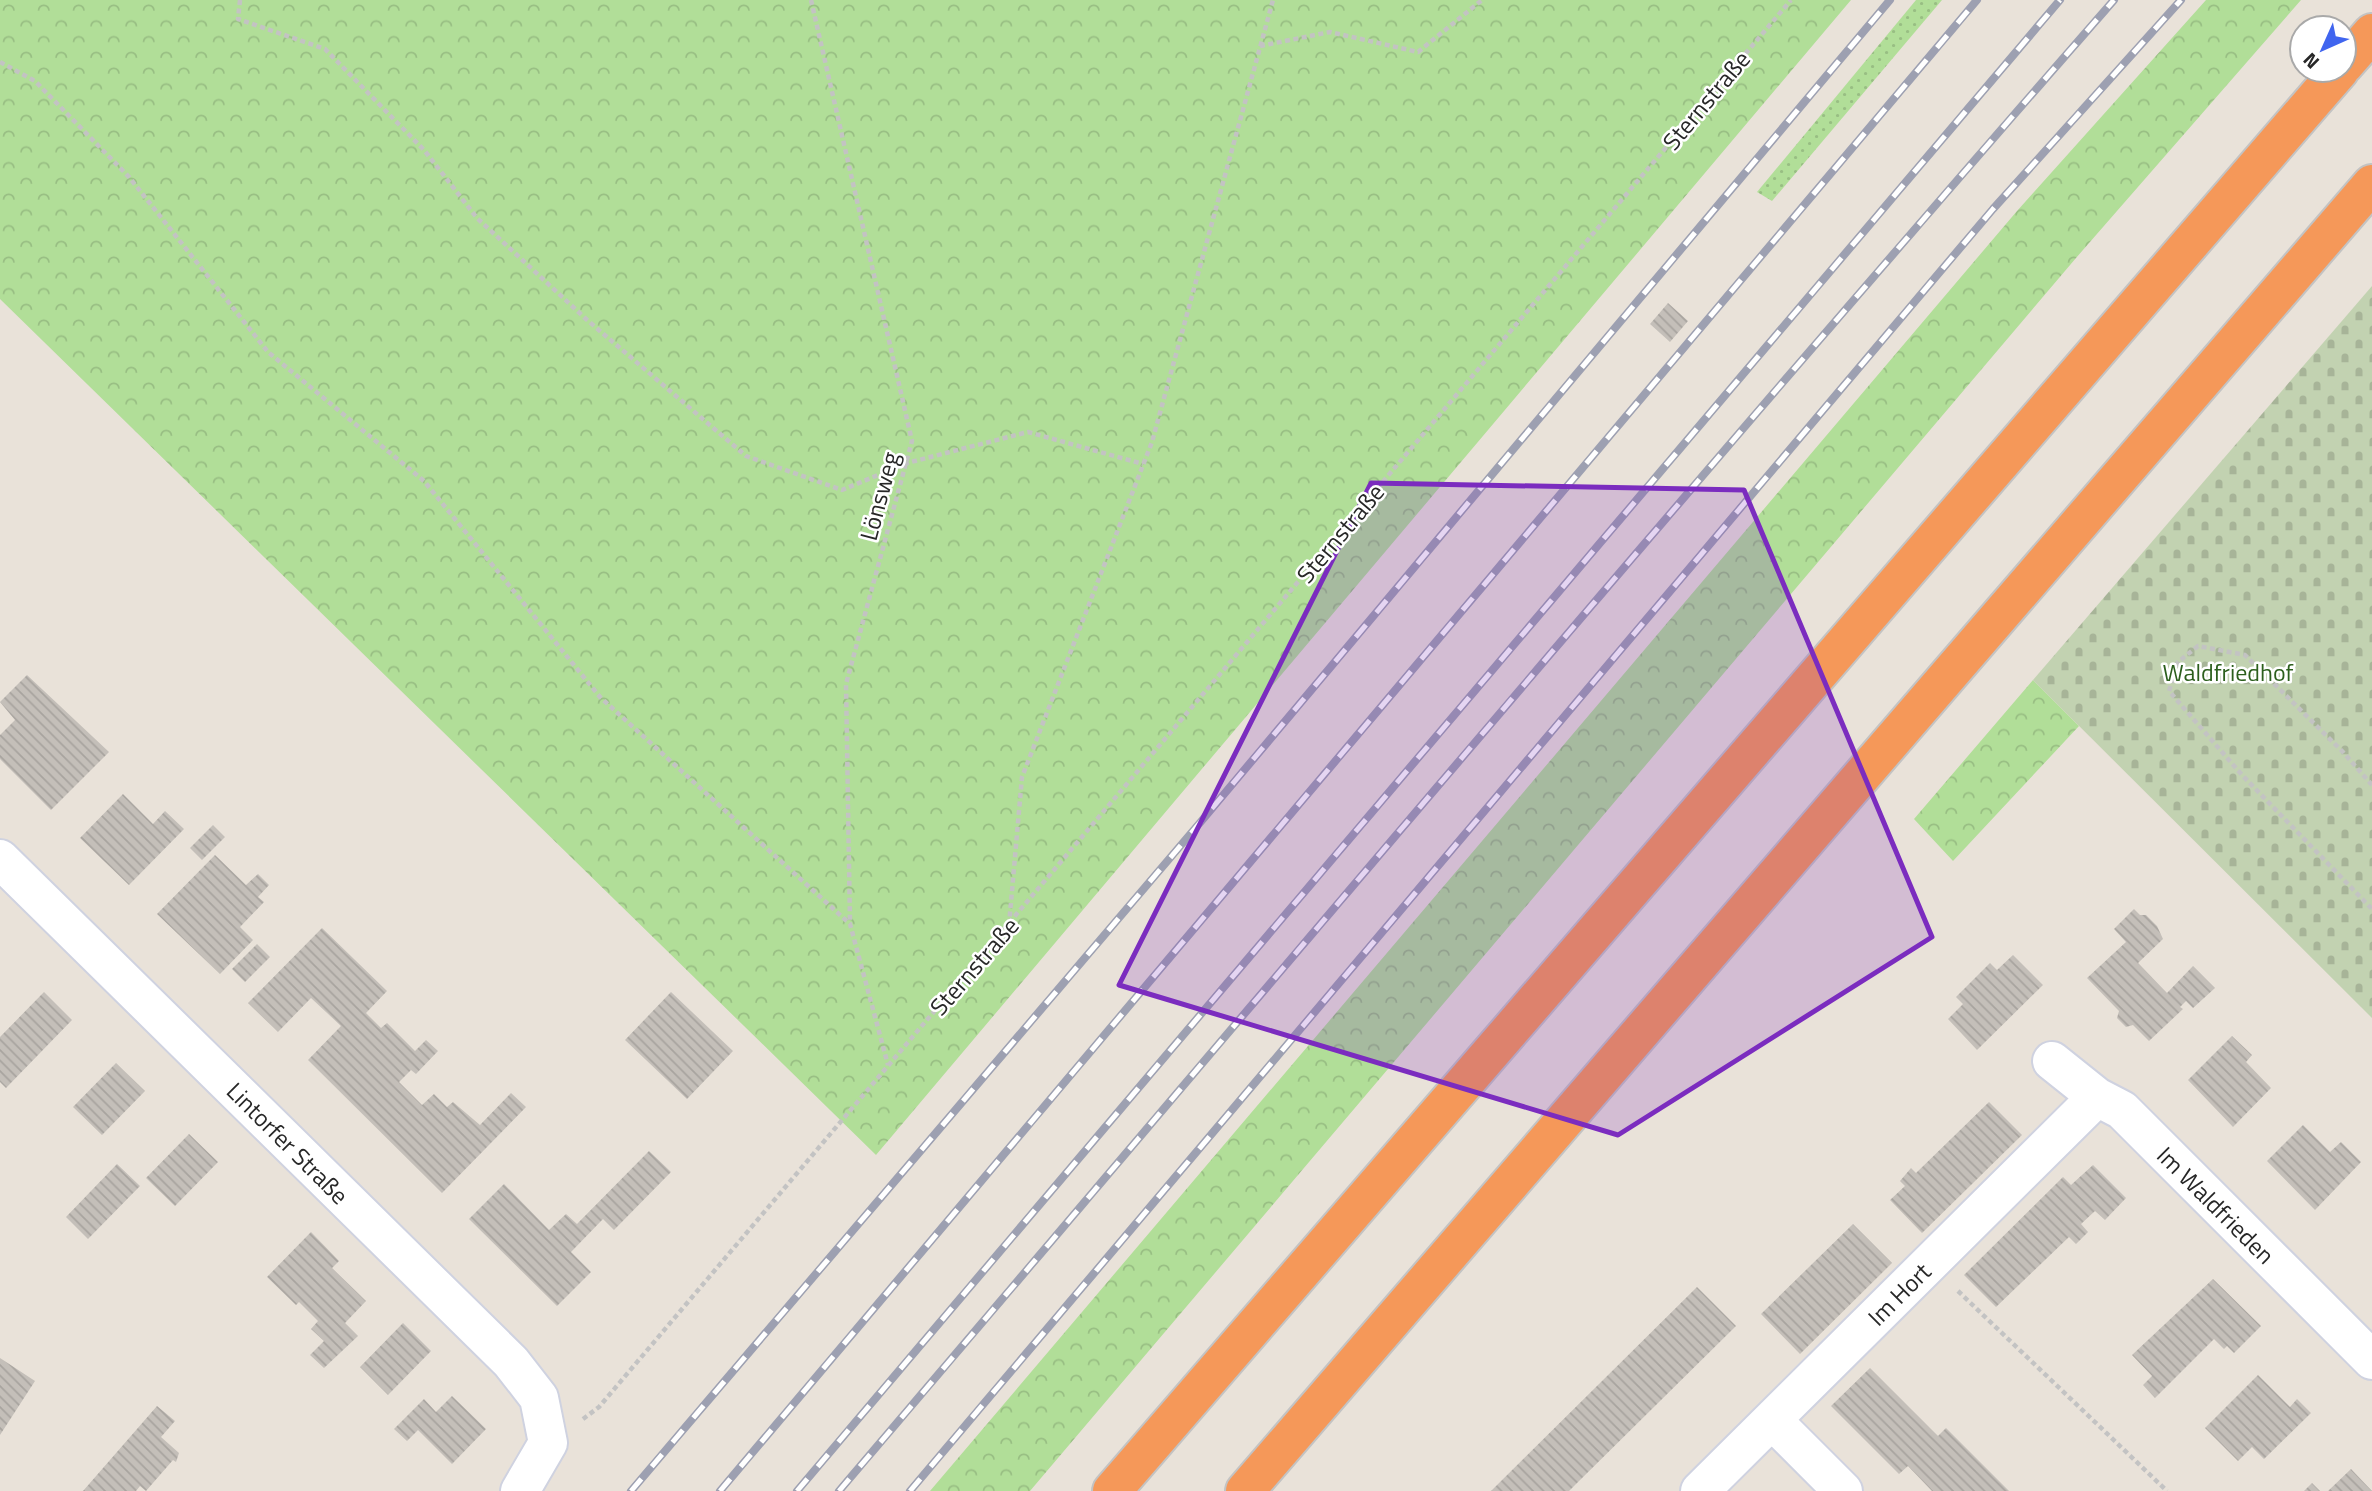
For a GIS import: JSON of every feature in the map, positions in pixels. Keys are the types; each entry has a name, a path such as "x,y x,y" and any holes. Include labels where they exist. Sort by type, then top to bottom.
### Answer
{"highway":[{"path":"2358,49 2372,33"},
{"path":"1112,1491 2328,84"},
{"path":"1245,1491 2372,184"}],"street":[{"name":"Lintorfer Straße","path":"0,859 511,1362 539,1398 548,1443"},
{"name":"Im Waldfrieden","path":"2052,1061 2097,1097 2122,1110 2372,1360"},
{"name":"Im Hort","path":"1700,1491 2097,1097"},
{"path":"1772,1420 1843,1491"},
{"path":"520,1491 548,1443"}],"path":[{"path":"240,0 238,19 325,49 424,150 477,218 586,319 746,456 842,490 906,463 1028,432 1143,464"},
{"name":"Lönsweg","path":"811,0 912,442 846,684 850,923 888,1066"},
{"path":"1009,926 1022,777 1143,464 1273,0"},
{"path":"1260,46 1330,32 1418,52 1482,0"},
{"name":"Sternstraße","path":"548,1443 599,1407 1791,0"},
{"path":"0,62 35,81 129,177 268,352 424,481 600,697 850,923"},
{"path":"2372,785 2342,751 2245,655 2198,646 2178,662 2169,691 2242,775 2372,909"},
{"path":"1930,1263 2167,1491"}],"highlighted area":[{"path":"1371,483 1744,490 1932,937 1618,1135 1119,985"}],"green space":[{"path":"0,0 1851,0 876,1155 0,299"},
{"path":"1916,0 1942,0 1772,201 1757,192"},
{"path":"2206,0 2301,0 2076,258 1030,1491 930,1491 2017,211"},
{"name":"Waldfriedhof","path":"2372,286 2372,1018 2033,680"},
{"path":"2033,680 2079,726 1953,861 1914,819"}],"building":[{"path":"1668,303 1688,321 1670,342 1650,324"},
{"path":"27,675 109,752 51,810 0,759 0,735 15,720 0,702"},
{"path":"123,794 153,824 165,811 184,829 129,885 80,838"},
{"path":"213,825 225,837 202,860 190,848"},
{"path":"215,855 246,885 258,874 269,885 258,897 264,902 240,927 253,940 220,974 157,914"},
{"path":"2134,909 2140,915 2146,915 2157,926 2163,939 2138,963 2167,993 2193,966 2215,988 2193,1008 2186,1001 2180,1007 2183,1009 2149,1041 2133,1025 2126,1027 2117,1018 2119,1011 2087,978 2126,942 2114,929"},
{"path":"322,928 387,991 366,1013 381,1028 387,1023 415,1051 426,1040 438,1051 416,1074 411,1070 399,1082 422,1105 434,1094 447,1107 453,1102 480,1125 511,1093 526,1107 442,1193 308,1060 341,1026 311,998 278,1032 248,1003"},
{"path":"257,944 270,957 245,982 232,969"},
{"path":"2013,955 2043,985 1977,1050 1948,1019 1963,1004 1956,997 1990,963 1997,970"},
{"path":"44,992 72,1020 6,1088 0,1082 0,1037"},
{"path":"671,992 733,1051 687,1099 625,1040"},
{"path":"2232,1036 2252,1055 2246,1062 2271,1088 2233,1127 2188,1080"},
{"path":"116,1063 145,1091 102,1135 73,1107"},
{"path":"1989,1102 2022,1135 1922,1233 1890,1200 1905,1186 1900,1181 1911,1168 1916,1173"},
{"path":"2303,1125 2330,1152 2341,1142 2361,1162 2315,1210 2267,1161"},
{"path":"189,1134 218,1162 175,1206 146,1178"},
{"path":"649,1151 671,1172 614,1230 603,1219 571,1252 591,1272 557,1306 469,1219 504,1184 549,1230 566,1214 577,1224"},
{"path":"117,1164 140,1186 88,1239 66,1217"},
{"path":"2093,1165 2126,1198 2105,1220 2095,1211 2081,1224 2088,1232 2076,1244 2069,1237 1996,1307 1964,1275 2063,1177 2071,1185"},
{"path":"1853,1224 1892,1263 1800,1354 1761,1314"},
{"path":"311,1232 339,1261 332,1268 366,1301 345,1323 358,1336 324,1368 310,1355 324,1341 311,1329 318,1321 299,1302 296,1305 267,1277"},
{"path":"2213,1279 2261,1326 2234,1353 2227,1346 2224,1349 2214,1339 2155,1398 2143,1385 2152,1376 2132,1355"},
{"path":"1697,1287 1736,1326 1569,1491 1491,1491"},
{"path":"403,1323 431,1351 388,1395 360,1367"},
{"path":"0,1358 35,1381 0,1435"},
{"path":"1870,1368 1938,1436 1946,1428 2009,1491 1932,1491 1908,1466 1899,1474 1831,1406"},
{"path":"2258,1375 2290,1407 2297,1399 2311,1413 2264,1459 2252,1447 2238,1461 2205,1428"},
{"path":"452,1396 486,1429 452,1464 418,1430 407,1441 394,1429 424,1399 436,1412"},
{"path":"157,1406 175,1421 161,1437 179,1453 176,1462 173,1460 146,1491 140,1486 136,1491 83,1491"},
{"path":"2351,1469 2372,1491 2328,1491"},
{"path":"2312,1483 2320,1491 2304,1491"}],"railway":[{"path":"631,1491 1204,818 1890,0"},
{"path":"720,1491 1977,0"},
{"path":"797,1491 2060,0"},
{"path":"839,1491 1633,557 2114,0"},
{"path":"910,1491 1993,209 2181,0"}]}
